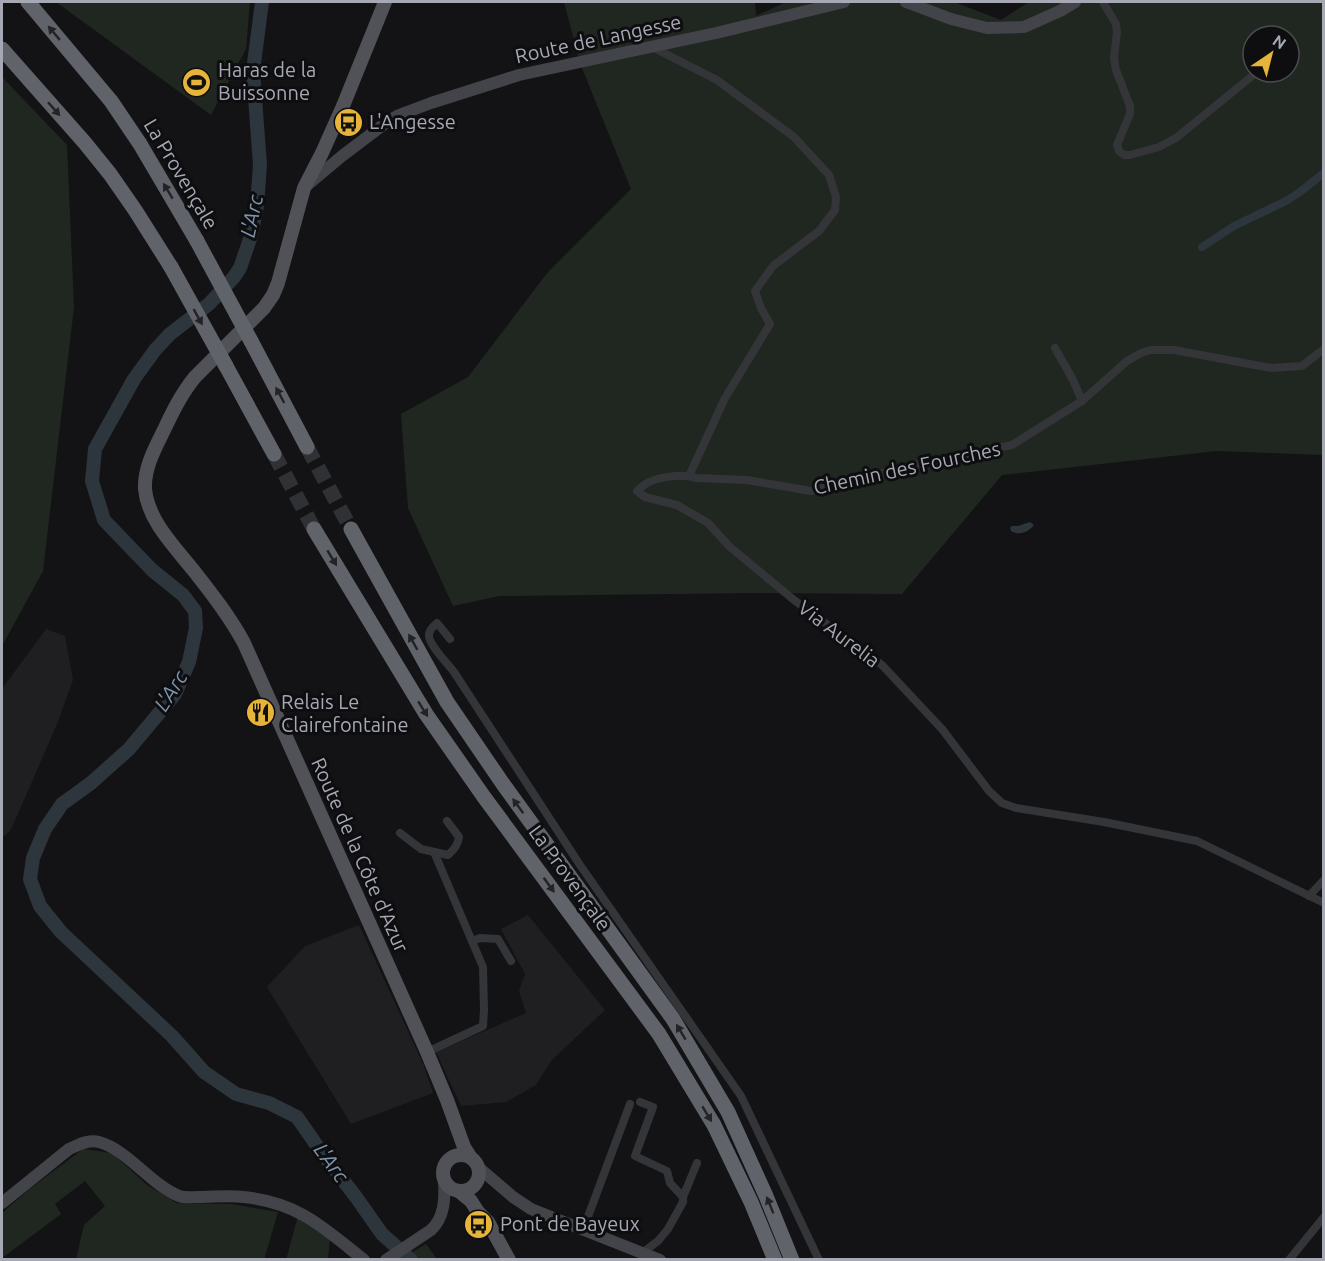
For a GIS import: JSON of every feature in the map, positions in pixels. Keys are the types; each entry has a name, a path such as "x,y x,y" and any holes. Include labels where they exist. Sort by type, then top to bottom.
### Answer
{"highway":[{"name":"La Provençale","path":"28,2 111,101 140,144 197,241 307,447"},
{"path":"2,49 110,174 171,267 274,454"},
{"name":"La Provençale","path":"314,529 426,714 484,797 659,1034 714,1125 751,1202 775,1260"},
{"name":"La Provençale","path":"351,529 447,702 503,784 673,1019 728,1112 792,1260"}],"main road":[{"name":"Route de la Côte d'Azur","path":"385,2 339,116 304,188 273,295 264,308 195,377 178,399 155,448 145,478 150,511 163,532 231,621 244,643 427,1052 475,1172 488,1222"},
{"name":"Route de la Côte d'Azur","path":"447,1100 452,1142 450,1158"},
{"path":"460,1155 475,1172 469,1189 450,1189 443,1175 444,1167 450,1158 460,1155"},
{"name":"Route de la Côte d'Azur","path":"450,1189 471,1201 488,1222 509,1260"}],"street":[{"name":"Route de Langesse","path":"304,188 387,122 431,103 519,75 716,33 844,2"},
{"path":"906,2 951,19 987,28 1024,27 1060,12 1075,2"},
{"path":"1103,2 1116,24 1114,59 1130,106 1130,114 1117,145 1119,151 1124,155 1159,147 1176,138 1242,84"},
{"path":"652,46 717,80 794,136 829,175 836,197 835,210 819,231 773,266 755,291 770,324 725,398 689,476"},
{"path":"1055,348 1082,401"},
{"name":"Chemin des Fourches","path":"637,491 645,483 667,477 689,476 747,480 811,491 924,463 1012,445 1082,401 1127,361 1150,350 1174,350 1271,368 1302,366 1323,349"},
{"name":"Via Aurelia","path":"637,491 645,497 677,505 708,523 730,547 794,600 882,664 942,729 989,791 1002,803 1016,808 1104,822 1197,841 1309,896"},
{"path":"450,639 437,623 429,632 434,647 461,681 580,865 741,1095 819,1260"},
{"path":"400,833 421,849 448,855 454,850 459,837 447,821"},
{"path":"427,1052 483,1026 484,1010 483,967 434,852"},
{"path":"1323,880 1309,896 1323,903"},
{"path":"472,941 480,938 498,939 511,962"},
{"path":"640,1102 653,1107 635,1156 667,1171 670,1183 683,1197"},
{"path":"584,1230 630,1104"},
{"path":"2,1203 69,1149 79,1144 99,1142 117,1150 162,1187 182,1197 242,1197 284,1205 314,1221 364,1260"},
{"path":"642,1252 658,1241 668,1229 683,1202 697,1163"},
{"path":"475,1172 496,1182 531,1209 660,1260"},
{"path":"386,1260 436,1225 450,1189"},
{"path":"1289,1260 1323,1217"}],"shaded area":[{"name":"Haras de la Buissonne","path":"56,2 250,2 246,49 211,115"},
{"path":"564,2 755,2 756,16 786,2 954,2 1001,20 1029,2 1323,2 1323,455 1217,451 1002,475 902,594 499,596 453,606 408,508 401,414 468,377 548,272 631,189 580,63"},
{"path":"2,77 67,145 74,307 43,571 2,646"},
{"path":"1030,522 1034,525 1027,531 1017,533 1011,531 1012,526"},
{"path":"46,629 65,636 73,680 57,724 21,807 10,831 2,838 2,689"},
{"path":"528,915 605,1010 552,1060 536,1085 506,1102 461,1106 436,1052 526,1013 519,991 525,974 501,929"},
{"path":"359,925 424,1066 433,1093 351,1124 267,987 305,946"},
{"path":"83,1149 112,1153 147,1185 177,1203 231,1204 278,1212 264,1260 76,1259 84,1225 105,1206 85,1181 55,1204 61,1214 2,1258 2,1213"},
{"path":"298,1216 330,1239 328,1259 286,1260"},
{"path":"426,1244 437,1259 401,1259"}],"waterway":[{"name":"L'Arc","path":"262,2 253,71 260,165 257,206 251,236 240,268 209,304 170,334 155,350 134,379 95,449 92,481 104,520 152,570 183,595 195,611 196,628 189,662 175,694 129,749 91,783 62,804 45,829 33,858 30,879 40,906 61,932 172,1036 204,1072 236,1094 269,1103 297,1117 382,1234 411,1260"},
{"path":"1202,247 1234,226 1286,201 1324,173"}],"tunnel":[{"path":"307,447 351,529"},
{"path":"274,454 314,529"}],"place":[{"name":"Haras de la Buissonne","path":"197,82"},
{"name":"L'Angesse","path":"348,122"},
{"name":"Relais Le Clairefontaine","path":"260,713"},
{"name":"Pont de Bayeux","path":"479,1224"}]}
